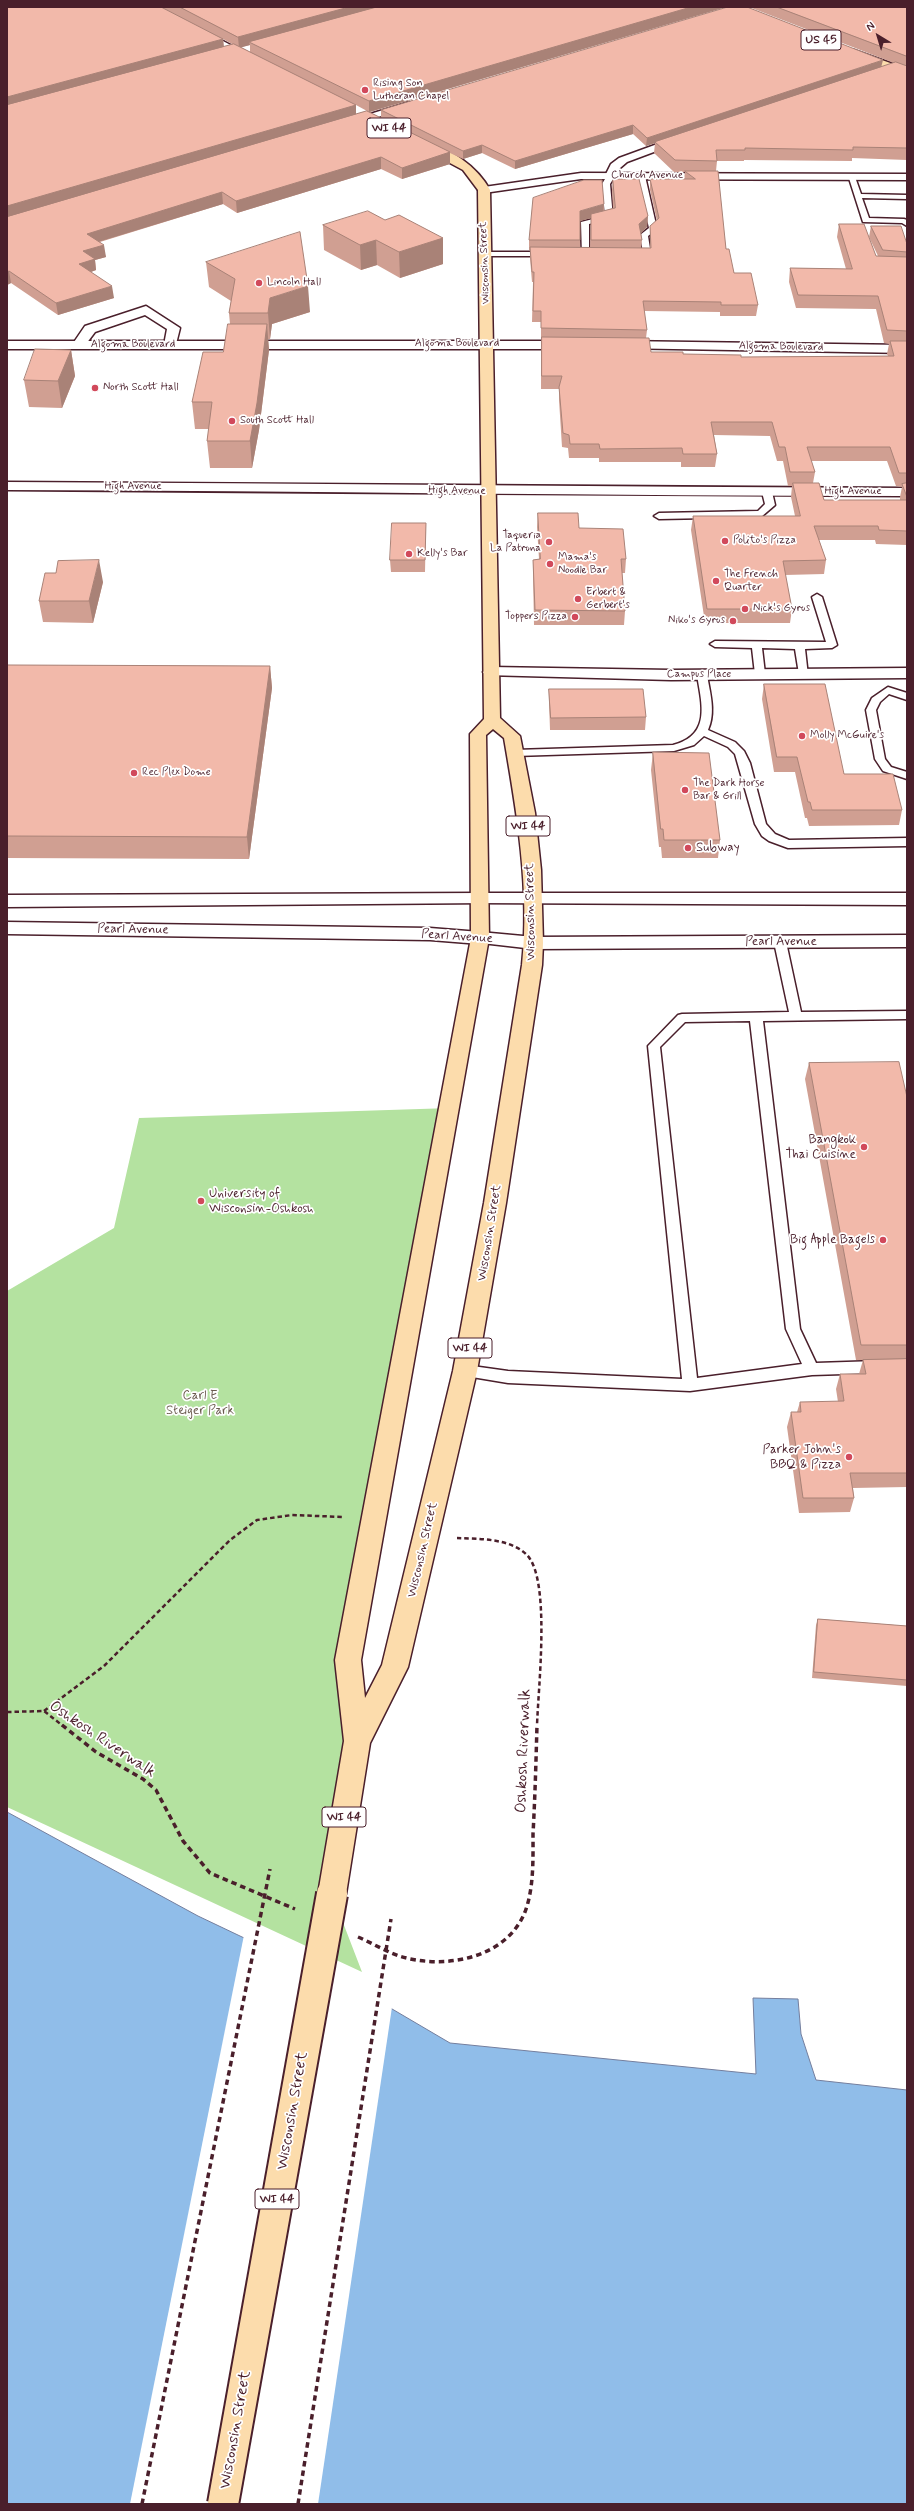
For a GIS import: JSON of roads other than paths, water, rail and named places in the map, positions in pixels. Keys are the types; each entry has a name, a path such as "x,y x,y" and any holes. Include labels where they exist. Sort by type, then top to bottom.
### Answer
{"main road":[{"name":"US 45","path":"842,48 907,73"},
{"name":"WI 44","path":"353,110 381,124"},
{"name":"Wisconsin Street","path":"223,2504 332,1894 356,1741 348,1660 375,1519 480,938 478,734 492,720 484,190 478,177 469,168 415,141"},
{"name":"Wisconsin Street","path":"356,1741 395,1667 465,1371 476,1321 497,1195 534,943 534,900 526,813 512,736 492,720"}],"street":[{"path":"151,7 244,53 222,55"},
{"path":"879,73 894,68"},
{"path":"336,126 420,102"},
{"path":"611,176 615,166 633,155 692,135"},
{"name":"Church Avenue","path":"484,190 568,177 907,177"},
{"path":"78,345 90,329 146,310 174,328 170,345"},
{"path":"8,331 12,346"},
{"name":"Algoma Boulevard","path":"12,346 582,345"},
{"name":"Algoma Boulevard","path":"606,345 907,349"},
{"name":"High Avenue","path":"7,486 276,487 489,491 907,492"},
{"name":"Campus Place","path":"491,672 702,675 907,673"},
{"path":"7,901 907,899"},
{"name":"Pearl Avenue","path":"7,928 253,933 430,934 534,943 907,941"}],"lane":[{"path":"585,254 585,222 609,218 606,184 611,176"},
{"path":"624,255 647,255 644,234 653,229 641,176"},
{"path":"851,177 866,220 906,222"},
{"path":"858,196 907,197"},
{"path":"486,254 554,254"},
{"path":"659,516 761,514 770,505 767,492"},
{"path":"715,644 800,646 832,645 817,597"},
{"path":"757,645 760,674"},
{"path":"800,646 804,674"},
{"path":"882,673 888,690"},
{"path":"515,753 674,748 692,742 702,731 708,719 702,675"},
{"path":"888,690 907,697"},
{"path":"888,690 876,700 871,710 880,759 887,769 907,776"},
{"path":"702,731 736,748 745,763 750,792 766,832 776,840 788,844 907,842"},
{"path":"780,942 796,1016"},
{"path":"690,1385 654,1046 682,1018 907,1015"},
{"path":"756,1017 793,1329 812,1369"},
{"path":"465,1371 508,1377 690,1385 812,1369 907,1366"}],"water":[{"path":"7,1812 198,1916 387,2006 450,2043 756,2074 753,1998 798,1999 801,2034 816,2080 907,2090 907,2504 7,2504"}],"place":[{"name":"Rising Son Lutheran Chapel","path":"365,90"},
{"name":"Lincoln Hall","path":"259,283"},
{"name":"North Scott Hall","path":"95,388"},
{"name":"South Scott Hall","path":"232,421"},
{"name":"Polito's Pizza","path":"725,541"},
{"name":"Taqueria La Patrona","path":"549,542"},
{"name":"Kelly's Bar","path":"409,554"},
{"name":"Mama's Noodle Bar","path":"550,564"},
{"name":"The French Quarter","path":"716,581"},
{"name":"Erbert & Gerbert's","path":"578,599"},
{"name":"Nick's Gyros","path":"745,609"},
{"name":"Toppers Pizza","path":"575,617"},
{"name":"Niko's Gyros","path":"733,621"},
{"name":"Molly McGuire's","path":"802,736"},
{"name":"Rec Plex Dome","path":"134,773"},
{"name":"The Dark Horse Bar & Grill","path":"685,790"},
{"name":"Subway","path":"688,848"},
{"name":"Bangkok Thai Cuisine","path":"864,1147"},
{"name":"University of Wisconsin-Oshkosh","path":"201,1201"},
{"name":"Big Apple Bagels","path":"883,1240"},
{"name":"Parker John's BBQ & Pizza","path":"849,1457"}],"park label":[{"name":"Carl E Steiger Park","path":"200,1404"}]}
